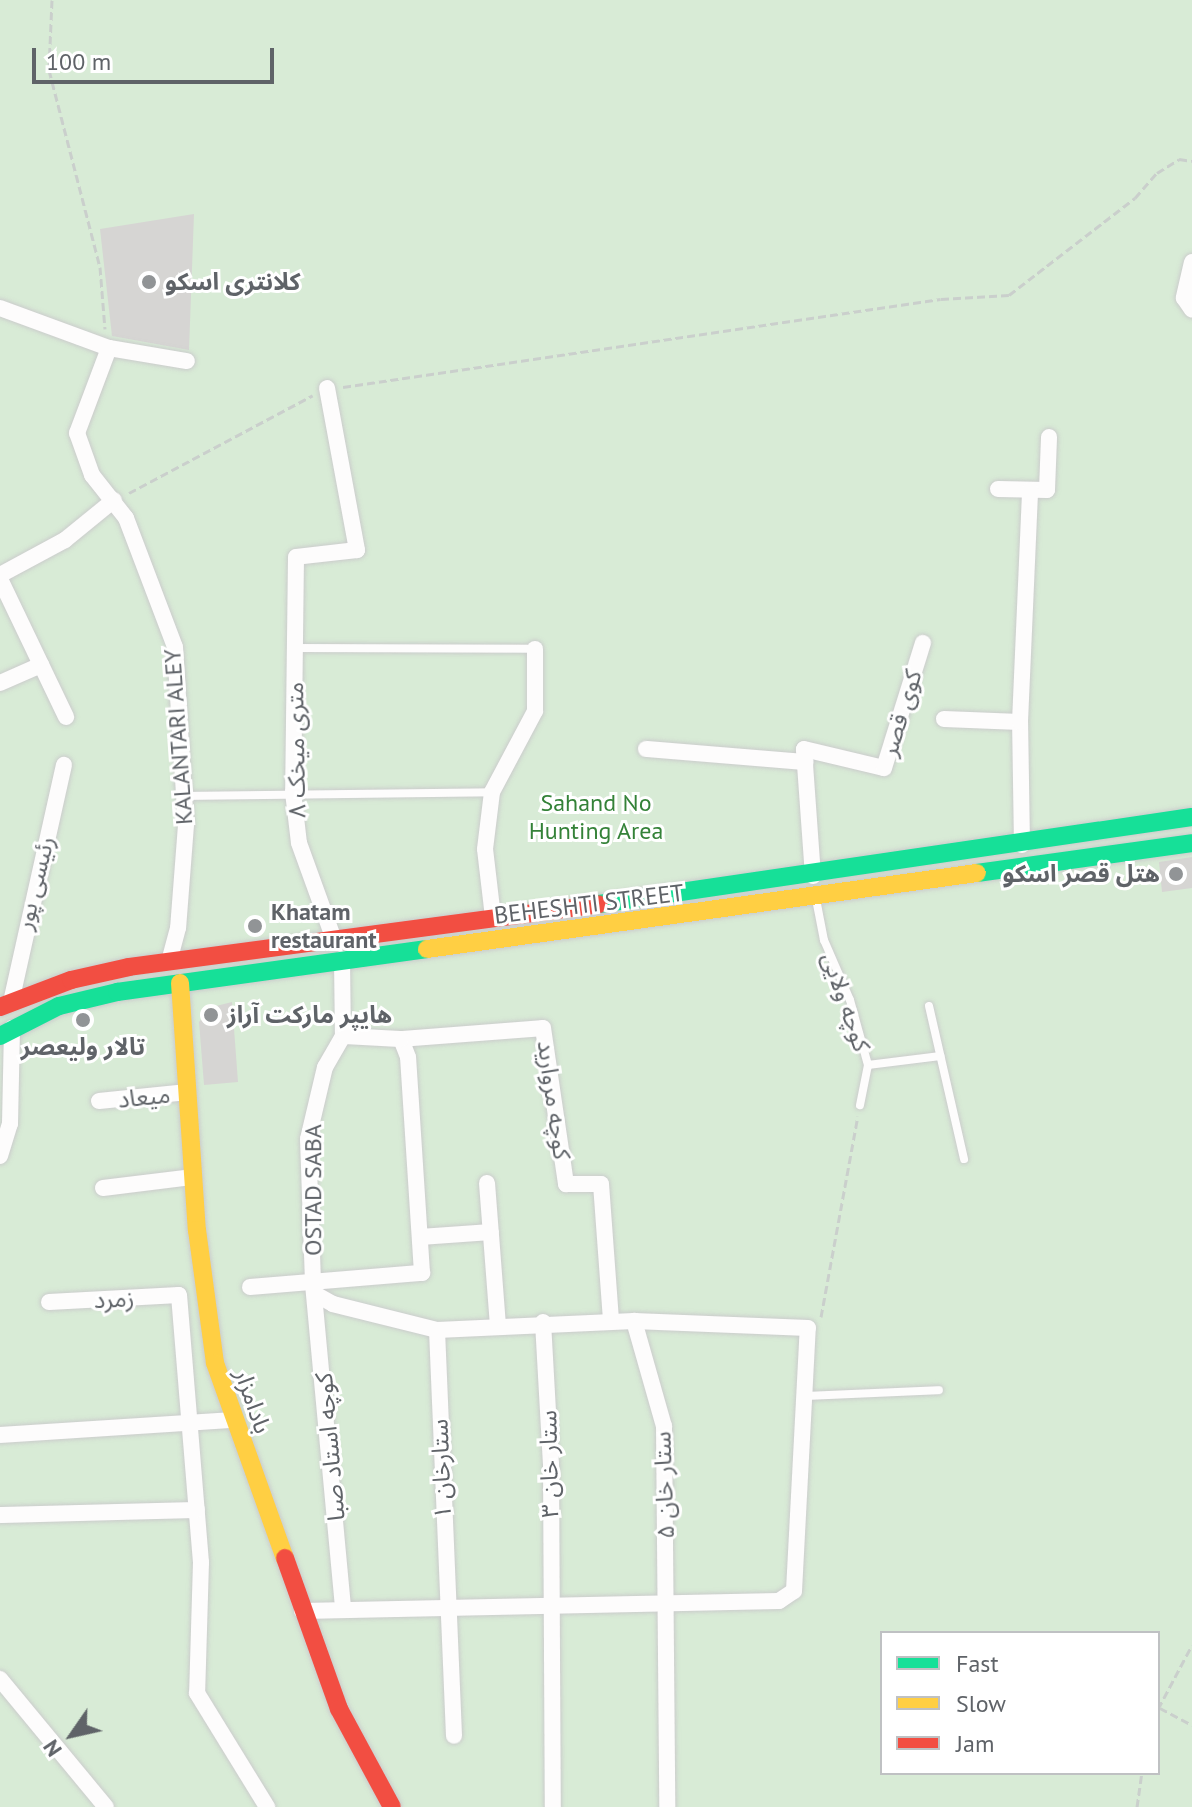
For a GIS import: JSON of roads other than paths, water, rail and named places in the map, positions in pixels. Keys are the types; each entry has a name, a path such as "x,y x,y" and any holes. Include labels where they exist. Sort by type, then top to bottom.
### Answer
{"main road":[{"name":"BEHESHTI STREET","path":"5,1005 71,980 191,958 813,876 1192,817"},
{"name":"BEHESHTI STREET","path":"6,1032 59,1006 180,983 342,959 816,899 1192,843"},
{"path":"166,962 153,974 156,983 180,983 204,966 191,958"},
{"name":"بادامزار","path":"180,983 193,1177 215,1363 339,1709 392,1807"}],"street":[{"path":"1192,262 1184,298 1192,310"},
{"path":"0,308 109,348 187,361"},
{"name":"KALANTARI ALEY","path":"109,348 77,433 92,475 114,500 140,551 175,647 185,796 182,887 166,962"},
{"name":"۸ متری میخک","path":"327,388 357,550 296,557 293,792 299,843 333,937"},
{"path":"998,489 1047,490 1049,437"},
{"path":"1022,845 1020,722 1030,490"},
{"path":"66,717 0,577 65,540 114,500"},
{"name":"کوی قصر","path":"805,762 804,749 884,768 923,643"},
{"path":"493,917 485,849 492,792 535,711 535,649"},
{"path":"0,683 41,665"},
{"path":"944,719 1020,722"},
{"path":"646,749 805,762 813,876"},
{"name":"رئیسی پور","path":"5,1005 64,765"},
{"name":"OSTAD SABA","path":"314,1289 308,1139 325,1067 343,1036 342,959"},
{"name":"کوچه مروارید","path":"401,1039 543,1028 566,1184 601,1184 611,1321"},
{"path":"0,1156 10,1124 6,1032"},
{"path":"250,1287 314,1289 422,1273 408,1057 401,1039 343,1036"},
{"name":"میعاد","path":"99,1101 188,1092"},
{"path":"103,1188 193,1177"},
{"path":"487,1183 498,1325"},
{"path":"420,1237 491,1232"},
{"path":"302,1611 779,1601 794,1591 808,1328 611,1321 543,1322 437,1330 333,1304 314,1289"},
{"name":"کوچه استاد صبا","path":"314,1289 343,1610"},
{"name":"زمرد","path":"49,1302 179,1295 192,1426"},
{"name":"ستار خان ۵","path":"634,1321 664,1426 668,1604 667,1807"},
{"name":"ستار خان ۳","path":"543,1322 553,1807"},
{"name":"ستارخان ۱","path":"437,1330 445,1608 454,1736"},
{"path":"0,1435 192,1426 234,1420"},
{"path":"192,1426 197,1510 197,1693 267,1807"},
{"path":"0,1515 197,1510"},
{"path":"0,1679 99,1805"}],"lane":[{"path":"295,648 535,649"},
{"path":"185,796 293,792 492,792"},
{"name":"کوچه ولایی","path":"816,899 824,940 850,1000 868,1065 860,1105"},
{"path":"929,1006 964,1159"},
{"path":"868,1065 940,1056"},
{"path":"803,1396 939,1390"}],"place":[{"name":"کلانتری اسکو","path":"149,282"},
{"name":"هتل قصر اسکو","path":"1176,874"},
{"name":"Khatam restaurant","path":"255,926"},
{"name":"هایپر مارکت آراز","path":"211,1015"},
{"name":"تالار ولیعصر","path":"83,1020"}],"park label":[{"name":"Sahand No Hunting Area","path":"596,817"}]}
